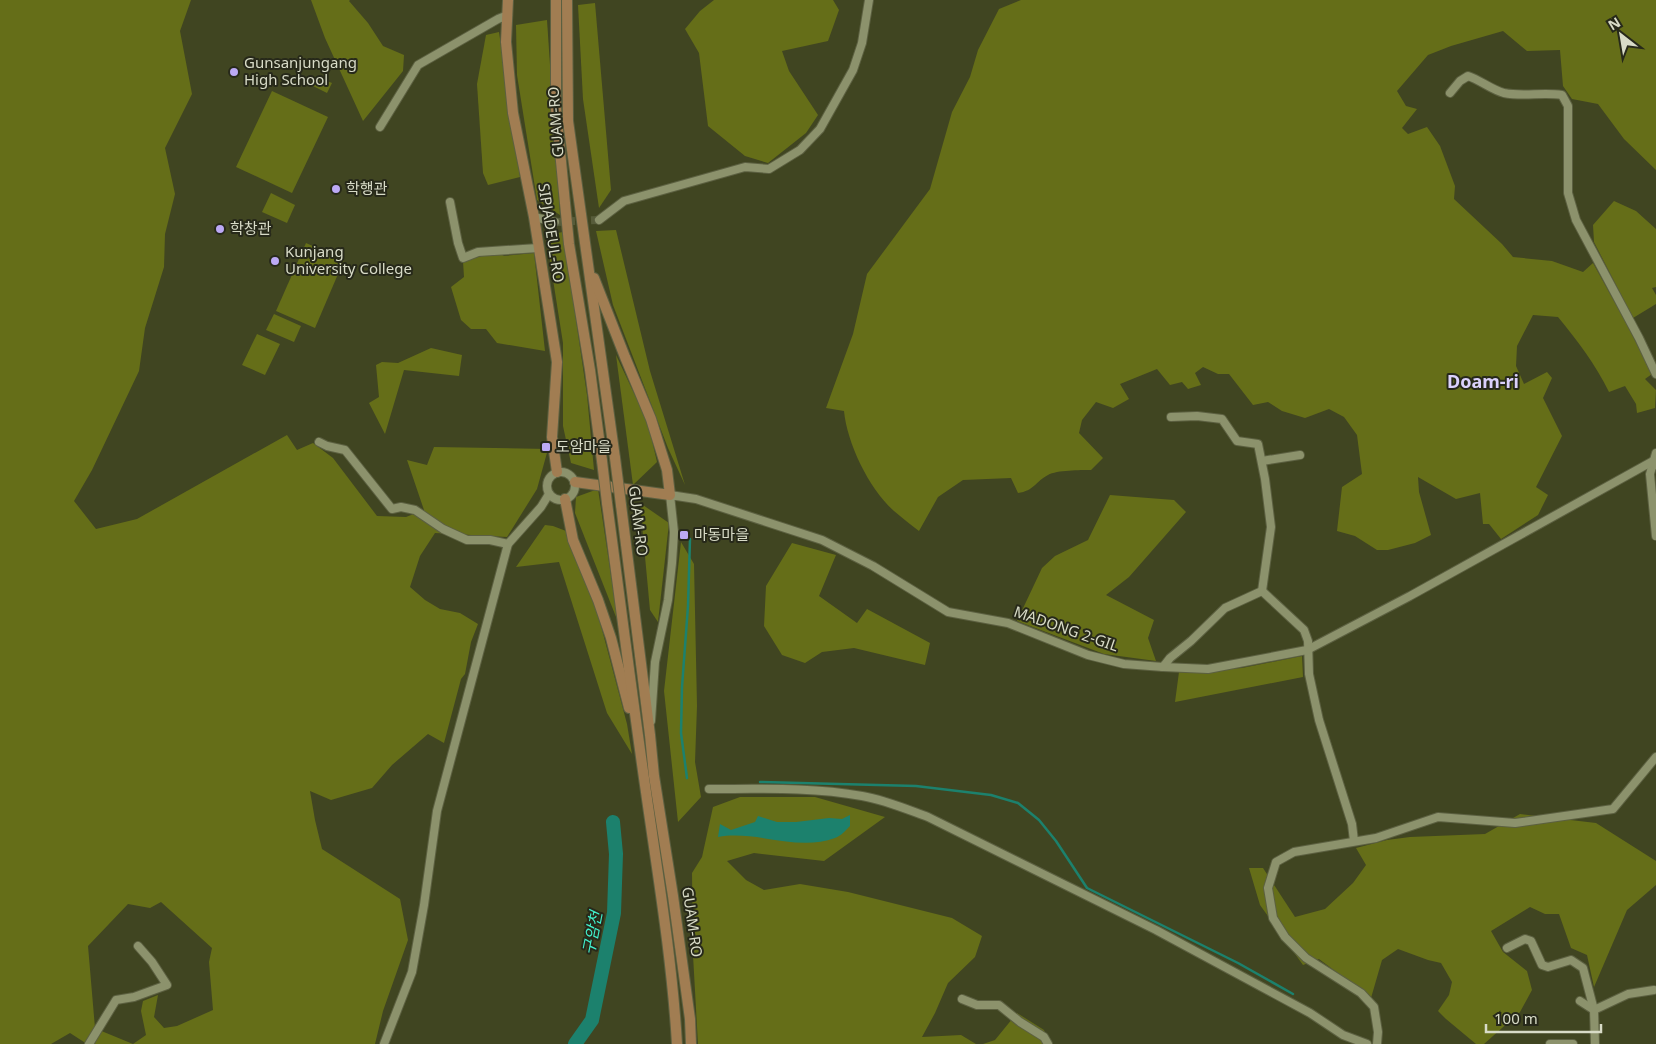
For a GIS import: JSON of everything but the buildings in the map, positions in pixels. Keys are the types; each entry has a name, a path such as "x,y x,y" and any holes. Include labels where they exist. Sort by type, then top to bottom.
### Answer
{"main road":[{"name":"SIPJADEUL-RO","path":"508,0 506,42 513,113 534,217 557,362 552,437 557,472"},
{"name":"GUAM-RO","path":"556,0 556,109 568,228 590,370 646,793 657,860 674,997 677,1044"},
{"name":"GUAM-RO","path":"568,0 568,121 615,458 654,776 674,906 692,1044"},
{"path":"575,482 670,495 668,470 651,419 588,260"},
{"path":"565,499 573,540 598,600 611,638 624,688 646,793"}],"street":[{"path":"599,220 624,201 745,167 769,170 800,150 820,129 853,70 862,43 868,0"},
{"path":"380,128 418,64 508,15"},
{"path":"1450,93 1460,81 1468,76 1501,92 1520,95 1548,93 1562,95 1568,106 1568,193 1576,220 1656,374"},
{"path":"450,202 462,258 478,252 538,248"},
{"path":"534,217 554,222"},
{"path":"1171,416 1197,416 1222,419 1237,441 1258,444 1271,526 1262,591"},
{"path":"319,442 345,450 392,509 401,507 415,510 443,529 467,540 490,540 508,544"},
{"path":"1262,461 1300,455"},
{"path":"1655,460 1650,474 1656,536"},
{"name":"MADONG 2-GIL","path":"670,495 696,499 822,540 889,575 948,612 1008,623 1088,655 1124,664 1208,669 1307,650 1419,592 1655,460"},
{"path":"557,472 570,474 575,482 572,494 565,499 556,499 549,494 546,485 549,477 557,472"},
{"path":"384,1044 412,972 424,906 437,811 508,544 549,494"},
{"path":"650,735 655,662 668,600 673,547 674,532 670,495"},
{"path":"1262,591 1304,630 1308,641 1308,674 1319,720 1352,824 1354,841"},
{"path":"1163,667 1170,658 1191,642 1225,608 1262,591"},
{"path":"1377,1044 1378,1032 1374,1007 1361,993 1306,958 1285,937 1273,918 1268,888 1276,862 1294,852 1376,838 1438,817 1515,823 1614,809 1656,757"},
{"path":"710,789 807,789 864,796 894,804 936,822 1156,930 1310,1013 1343,1035 1367,1044"},
{"path":"1507,948 1525,939 1531,941 1542,965 1548,967 1572,960 1582,968 1594,1010 1595,1044"},
{"path":"89,1044 116,1000 134,997 167,985 152,962 138,946"},
{"path":"1594,1010 1628,994 1654,990"},
{"path":"962,999 965,1002 977,1004 999,1005 1020,1022 1044,1037 1048,1044"},
{"path":"1580,1001 1594,1010"},
{"path":"1550,1044 1573,1044"}],"green space":[{"path":"0,0 191,0 180,31 192,94 165,148 175,194 165,234 164,267 145,328 139,371 92,470 74,501 96,529 137,519 287,435 297,450 313,443 333,458 377,516 406,517 424,510 407,460 427,465 434,447 548,449 537,489 507,537 435,533 420,556 410,587 425,600 440,609 460,613 478,624 471,642 465,674 461,679 444,743 428,734 392,765 372,788 331,800 310,791 322,849 400,899 408,940 383,1011 375,1044 133,1044 146,1035 141,1011 143,1001 158,995 154,1017 164,1028 177,1026 213,1010 209,962 212,948 161,902 150,908 128,904 88,946 95,1028 87,1044 70,1033 51,1044 0,1044"},
{"path":"311,0 350,0 383,46 404,55 403,71 363,121 325,38"},
{"path":"714,0 833,0 839,10 828,41 782,51 789,71 818,115 806,133 768,163 745,156 708,126 699,53 685,29 700,11"},
{"path":"1021,0 1656,0 1656,170 1624,139 1598,104 1572,99 1563,86 1560,50 1527,51 1503,31 1451,46 1428,55 1397,91 1406,106 1417,109 1402,128 1408,134 1427,127 1440,146 1455,186 1454,199 1502,244 1513,257 1552,261 1583,272 1593,263 1652,374 1645,379 1656,390 1655,408 1637,413 1636,404 1625,386 1609,392 1586,353 1558,317 1533,315 1517,346 1516,366 1524,384 1547,372 1552,378 1543,398 1562,436 1536,487 1548,495 1538,515 1501,539 1489,524 1483,524 1480,493 1456,499 1418,477 1419,492 1431,535 1415,543 1388,550 1377,550 1355,536 1337,531 1342,487 1362,474 1357,435 1344,417 1329,409 1305,418 1282,411 1268,402 1253,405 1229,374 1218,374 1203,367 1195,373 1201,385 1188,389 1182,382 1170,385 1157,369 1120,384 1129,399 1113,408 1096,402 1082,420 1079,433 1103,458 1091,470 1052,473 1028,490 1018,493 1011,478 963,480 938,497 919,531 897,514 876,491 855,451 846,424 844,411 826,408 853,334 867,274 930,189 952,112 970,77 978,50 999,9"},
{"path":"595,3 611,190 599,208 583,99 578,5"},
{"path":"547,20 560,215 537,200 517,75 516,25"},
{"path":"499,32 520,177 488,185 483,173 477,84 486,35"},
{"path":"317,77 332,83 327,93 313,86"},
{"path":"272,91 328,117 292,193 236,167"},
{"path":"271,193 295,205 287,223 262,212"},
{"path":"1614,201 1636,211 1656,229 1656,287 1652,288 1656,295 1656,304 1633,318 1594,242 1593,225"},
{"path":"616,230 650,371 685,485 668,448 613,305 596,231"},
{"path":"563,232 587,395 594,470 571,463 563,426 563,343 546,235"},
{"path":"306,243 344,260 315,328 276,311"},
{"path":"497,252 504,256 534,253 545,351 497,343 486,329 471,329 461,320 451,287 464,277 463,261"},
{"path":"274,314 301,326 294,342 266,330"},
{"path":"257,334 280,344 265,375 242,365"},
{"path":"431,348 462,355 459,376 404,370 385,434 369,403 379,397 376,365 382,362 398,363"},
{"path":"616,355 648,423 657,462 633,485"},
{"path":"598,489 618,622 575,513 576,497"},
{"path":"1110,495 1174,500 1186,512 1129,577 1106,595 1154,620 1148,638 1156,661 1104,654 1017,621 1042,568 1055,556 1088,540"},
{"path":"640,503 669,523 658,622 650,610"},
{"path":"545,525 566,531 596,607 627,724 632,754 607,713 559,562 516,567"},
{"path":"681,542 694,564 697,706 695,762 701,797 678,822 664,691"},
{"path":"792,543 836,555 819,596 857,623 867,609 930,643 925,665 854,648 822,652 805,663 782,655 764,626 766,586"},
{"path":"1302,656 1303,677 1175,702 1179,672 1242,668"},
{"path":"740,797 815,797 885,817 824,861 754,853 727,861 746,880 764,890 800,884 848,892 952,918 982,936 975,957 948,983 922,1037 961,1035 976,1044 698,1044 693,955 692,873 702,857 713,807"},
{"path":"1520,814 1596,823 1656,861 1656,885 1627,910 1594,987 1587,955 1571,948 1559,914 1545,914 1530,907 1491,931 1503,952 1527,971 1532,990 1520,1012 1484,1044 1476,1044 1438,1011 1449,995 1452,982 1441,963 1398,949 1382,960 1371,998 1319,959 1303,965 1260,905 1249,868 1263,868 1295,917 1325,909 1353,883 1366,865 1356,848 1387,840 1410,837 1485,834"},
{"path":"1017,1013 1044,1030 1048,1044 983,1044 995,1040"},
{"path":"99,1030 133,1044 95,1044"}],"water":[{"path":"850,815 850,826 843,833 835,838 821,842 792,842 747,836 718,837 720,824 731,830 755,822 758,816 777,822 796,822 829,818 842,819"}],"waterway":[{"path":"687,778 681,733 690,539"},
{"path":"760,782 916,786 991,795 1018,803 1039,820 1056,841 1087,888 1238,963 1293,994"},
{"name":"구암천","path":"575,1044 592,1020 614,913 616,854 613,822"}],"tunnel":[{"path":"555,222 599,220"}],"place":[{"name":"Gunsanjungang High School","path":"234,72"},
{"name":"학행관","path":"336,189"},
{"name":"학창관","path":"220,229"},
{"name":"Kunjang University College","path":"275,261"},
{"name":"도암마을","path":"546,447"},
{"name":"마동마을","path":"684,535"}],"district":[{"name":"Doam-ri","path":"1483,382"}]}
